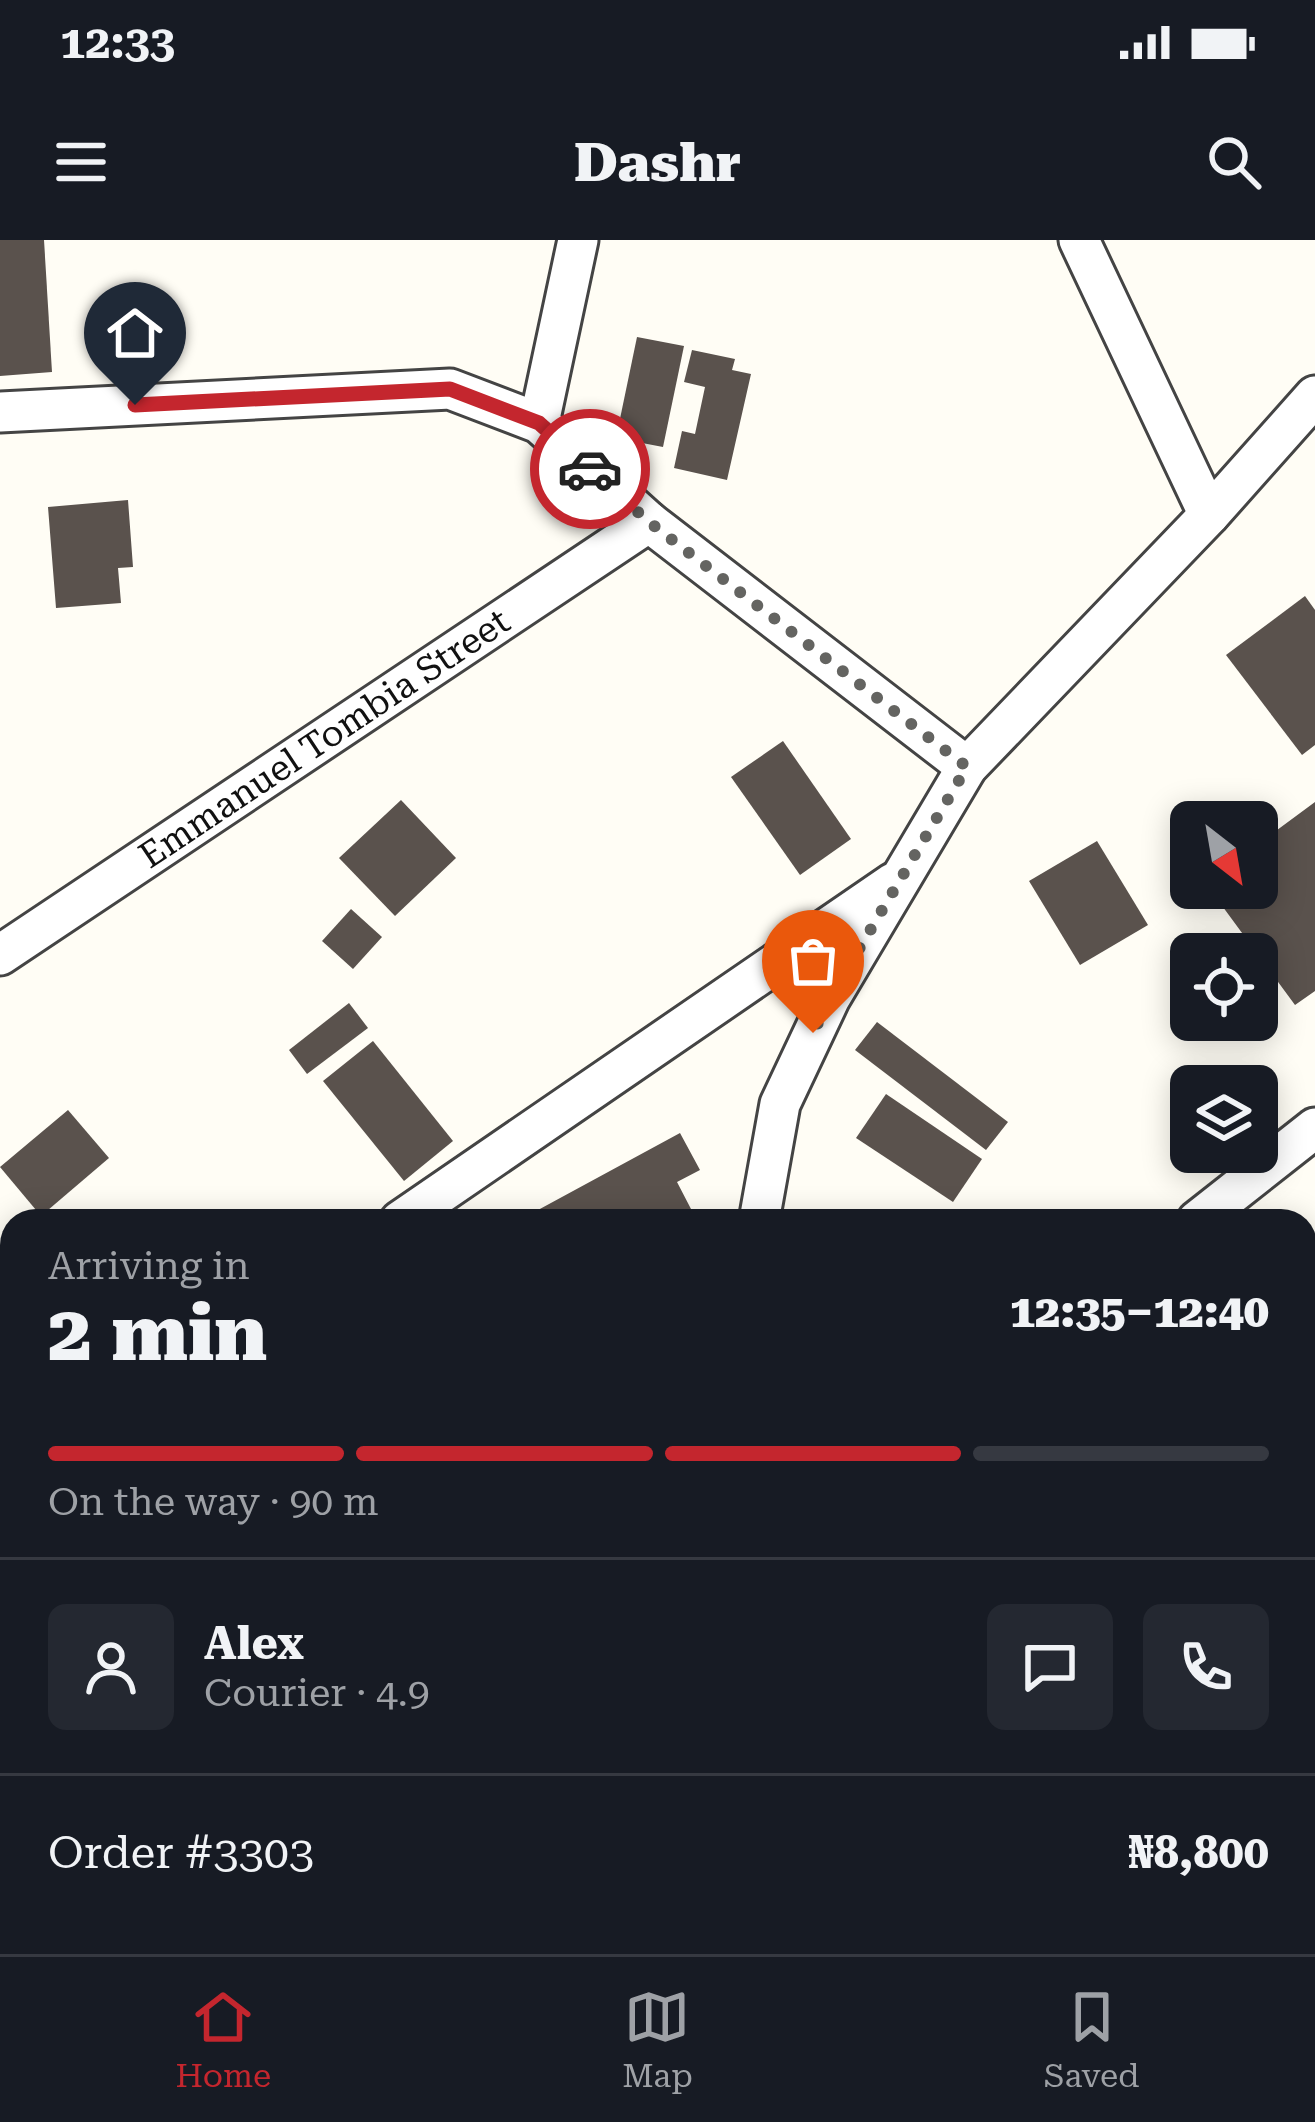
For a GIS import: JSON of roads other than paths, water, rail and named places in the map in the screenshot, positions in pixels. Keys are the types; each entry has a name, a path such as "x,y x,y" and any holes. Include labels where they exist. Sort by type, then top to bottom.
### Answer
{"street":[{"path":"539,423 578,240"},
{"path":"1079,240 1209,515"},
{"path":"0,412 450,389 539,423 649,522 967,767"},
{"path":"758,1209 780,1104 830,998 967,767 1209,515 1260,453 1311,411"},
{"name":"Emmanuel Tombia Street","path":"0,955 649,522"},
{"path":"418,1209 902,877"},
{"path":"1212,1209 1315,1128"}]}
